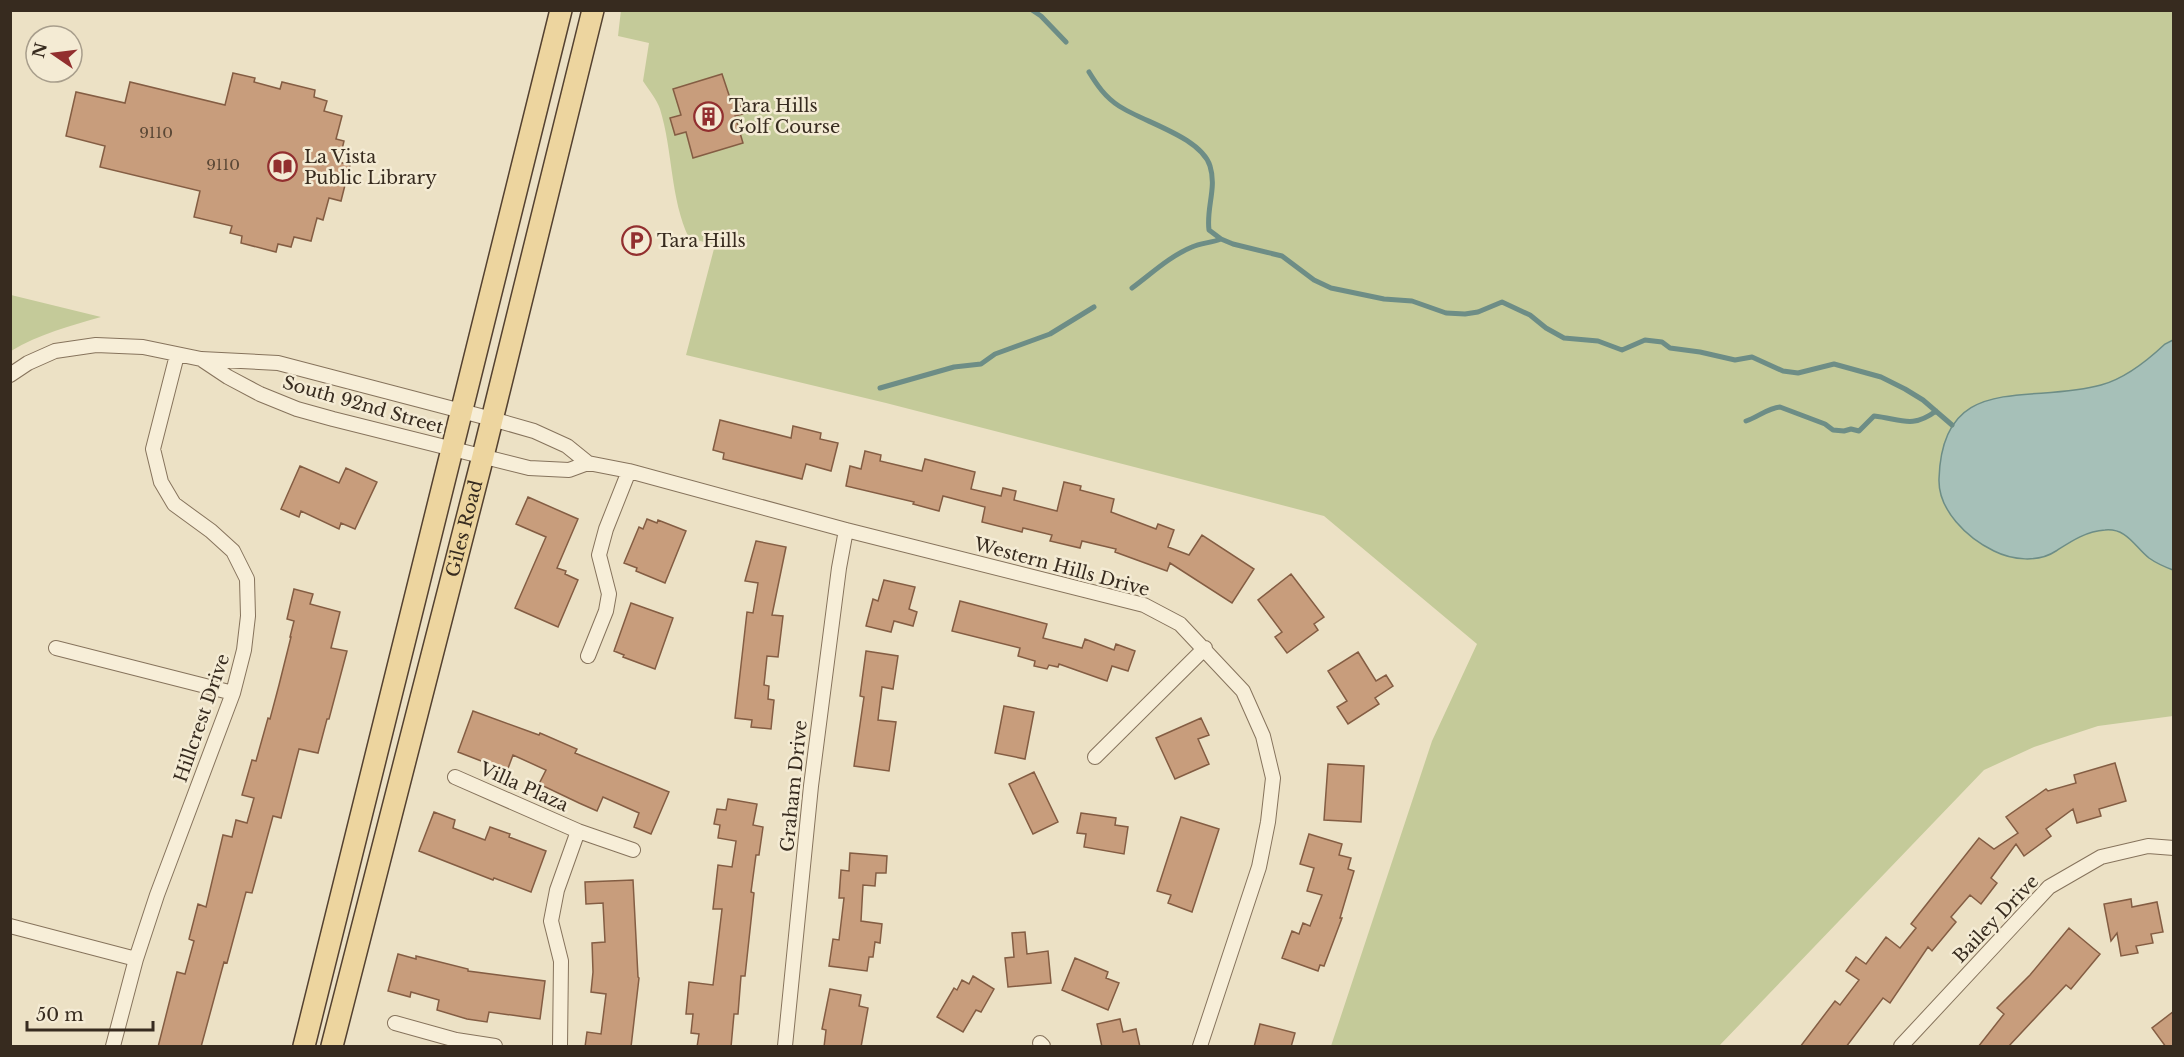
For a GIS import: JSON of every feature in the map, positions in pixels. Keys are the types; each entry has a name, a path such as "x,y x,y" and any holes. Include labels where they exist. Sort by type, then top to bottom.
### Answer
{"main road":[{"name":"Giles Road","path":"303,1047 561,10"},
{"name":"Giles Road","path":"332,1047 483,456 593,10"}],"street":[{"name":"South 92nd Street","path":"10,375 28,363 55,351 96,345 143,347 201,359 278,363 462,412"},
{"name":"Hillcrest Drive","path":"113,1047 136,959 157,895 233,693 246,639 247,579 233,551 211,531 174,504 161,482 153,449 177,355"},
{"name":"South 92nd Street","path":"201,359 228,377 297,409 453,449"},
{"name":"Western Hills Drive","path":"462,412 534,431 567,446 588,463 629,471 846,530 1144,605 1180,624 1205,648 1242,691 1263,736 1273,778 1268,822 1259,867 1200,1047"},
{"name":"Western Hills Drive","path":"453,449 529,468 569,470 588,463"},
{"path":"588,656 606,611 609,594 599,555 606,529 629,471"},
{"name":"Graham Drive","path":"785,1047 811,786 838,568 846,530"},
{"path":"56,648 233,693"},
{"path":"1095,757 1205,648"},
{"name":"Villa Plaza","path":"455,777 578,831 633,849"},
{"name":"Villa Plaza","path":"560,1047 561,961 551,921 556,890 578,831"},
{"name":"Bailey Drive","path":"1901,1047 2049,887 2101,857 2148,846 2174,848"},
{"path":"10,926 136,959"},
{"path":"395,1023 456,1040 495,1047"}],"green space":[{"name":"Tara Hills Golf Course","path":"621,10 2173,11 2173,716 2098,726 2034,747 1984,770 1719,1046 1331,1046 1432,741 1477,644 1324,516 886,403 686,355 715,245 689,238 683,223 660,109 643,81 649,43 618,36"},
{"path":"11,295 101,317 44,335 11,351"}],"water":[{"path":"2173,340 2173,570 2152,560 2125,535 2113,530 2091,532 2049,555 2025,559 1994,551 1974,539 1956,522 1943,502 1939,479 1944,444 1956,421 1973,407 1994,399 2074,390 2110,382 2135,368"}],"building":[{"path":"233,73 255,78 254,82 280,89 282,82 315,90 314,97 327,101 324,111 342,116 336,139 344,141 339,162 350,165 341,201 329,198 323,220 317,218 311,241 294,237 291,247 278,244 276,252 241,243 242,236 230,233 232,226 194,217 200,191 100,167 105,146 66,136 76,92 125,103 130,82 225,105"},
{"name":"Tara Hills Golf Course","path":"722,74 731,101 739,99 743,114 735,116 743,143 693,158 686,132 675,135 670,118 681,115 673,89"},
{"path":"720,420 791,438 793,426 821,433 820,439 838,443 831,471 806,464 802,479 723,459 724,453 713,450"},
{"path":"865,451 881,455 880,461 922,471 925,459 975,472 971,489 1001,496 1003,488 1016,491 1014,500 1057,511 1064,482 1081,486 1080,490 1114,499 1111,512 1156,529 1158,524 1174,530 1168,547 1189,555 1202,535 1254,569 1232,603 1170,563 1167,571 1115,552 1116,549 1082,541 1080,548 1050,541 1052,535 1023,528 1022,532 982,522 985,507 943,496 939,511 913,504 914,502 846,486 850,466 861,469"},
{"path":"300,466 339,483 346,468 377,482 355,529 341,523 339,529 301,511 299,517 281,509"},
{"path":"528,497 578,519 557,568 566,571 565,574 578,580 558,627 515,608 546,537 516,524"},
{"path":"647,519 657,523 658,520 686,531 665,583 636,571 637,568 624,563 639,527 643,529"},
{"path":"756,541 786,547 772,615 783,616 778,657 767,656 764,685 769,686 768,699 774,700 771,729 751,727 752,720 735,718 747,612 753,613 758,583 745,581"},
{"path":"1291,574 1324,617 1314,624 1318,630 1287,653 1275,637 1282,632 1258,600"},
{"path":"884,580 915,587 909,609 917,612 913,626 894,621 891,632 866,626 873,599 878,601"},
{"path":"294,589 313,594 310,604 340,612 331,648 347,651 329,719 327,719 318,753 299,749 281,818 273,816 252,893 246,892 201,1047 158,1047 177,972 185,974 194,941 189,939 198,904 206,907 223,835 232,837 236,820 247,823 254,798 242,795 252,760 256,761 279,685 294,621 287,619"},
{"path":"960,601 1047,624 1043,638 1082,648 1085,639 1114,650 1116,644 1135,651 1128,671 1112,666 1107,681 1059,664 1058,667 1049,665 1047,669 1034,666 1035,661 1018,656 1020,648 952,631"},
{"path":"631,603 673,618 655,669 623,657 624,655 614,651"},
{"path":"866,651 898,656 893,689 882,687 878,720 896,722 889,771 854,766 864,697 860,696"},
{"path":"1358,652 1376,681 1386,675 1393,686 1375,698 1379,704 1348,724 1337,707 1347,701 1328,671"},
{"path":"1004,706 1034,712 1025,759 995,753"},
{"path":"473,711 539,735 540,733 577,749 575,753 669,792 651,834 634,827 639,813 603,797 597,811 579,803 539,784 546,770 513,755 507,771 458,752"},
{"path":"1201,718 1209,735 1198,739 1209,764 1175,779 1156,738"},
{"path":"2115,763 2126,801 2099,809 2101,816 2077,823 2073,809 2046,829 2051,836 2024,856 2016,844 1991,878 1997,883 1981,904 1970,895 1951,917 1956,922 1932,951 1928,947 1890,1003 1883,998 1846,1047 1800,1047 1835,1001 1840,1005 1859,980 1846,971 1856,957 1866,964 1886,937 1900,948 1916,928 1911,924 1979,838 1994,849 2018,833 2006,817 2046,789 2048,791 2076,783 2074,775"},
{"path":"1328,764 1364,766 1361,822 1324,820"},
{"path":"1034,772 1058,822 1033,834 1009,784"},
{"path":"728,799 757,804 753,825 763,827 759,855 756,855 751,892 754,893 745,976 741,976 738,1014 734,1014 731,1047 697,1047 699,1034 691,1033 693,1014 686,1014 689,982 713,985 722,909 713,909 718,865 732,867 736,841 718,838 720,825 714,824 717,809 726,810"},
{"path":"434,812 455,820 453,828 485,840 490,827 546,851 531,892 419,851"},
{"path":"1081,813 1116,818 1115,825 1128,827 1124,854 1084,847 1086,834 1077,833"},
{"path":"1181,817 1219,829 1192,912 1168,903 1171,895 1157,891"},
{"path":"1309,834 1342,844 1339,855 1351,858 1348,869 1354,871 1340,918 1342,918 1324,966 1320,965 1318,971 1282,958 1292,931 1299,934 1303,923 1310,926 1322,895 1307,891 1314,868 1300,864"},
{"path":"850,853 887,856 886,873 876,873 875,886 863,885 861,921 882,924 880,943 875,942 873,957 869,957 867,971 829,966 833,939 839,940 844,898 839,898 841,870 849,871"},
{"path":"633,880 639,978 631,1047 585,1047 587,1032 601,1034 606,994 591,992 592,943 605,942 603,903 586,904 585,882"},
{"path":"2131,899 2132,907 2157,902 2163,932 2151,934 2153,943 2136,946 2138,953 2121,956 2117,933 2111,941 2104,904"},
{"path":"2069,928 2100,954 2071,989 2066,985 2008,1047 1978,1047 2004,1014 1997,1008 2030,975"},
{"path":"1025,932 1027,954 1048,951 1051,983 1008,987 1005,958 1014,957 1012,933"},
{"path":"398,954 416,959 416,956 468,969 468,971 545,981 540,1019 489,1012 487,1022 467,1019 437,1010 439,1000 411,992 410,997 388,991"},
{"path":"1075,958 1108,972 1106,978 1119,983 1108,1010 1062,990"},
{"path":"973,976 994,989 981,1012 976,1010 963,1032 937,1017 954,988 957,990 962,980 969,984"},
{"path":"830,989 861,995 859,1006 868,1008 861,1047 824,1047 826,1030 822,1029"},
{"path":"2174,1011 2174,1047 2166,1047 2152,1028"},
{"path":"1120,1019 1123,1032 1136,1029 1140,1047 1102,1047 1097,1024"},
{"path":"1260,1024 1295,1033 1291,1047 1254,1047"}],"waterway":[{"path":"1032,10 1066,42"},
{"path":"1089,72 1114,102 1129,112 1184,138 1204,156 1212,174 1209,230 1233,244 1282,256 1314,280 1331,288 1384,299 1412,301 1446,313 1478,312 1502,302 1530,315 1546,328 1564,338 1598,341 1622,350 1645,340 1662,342 1670,348 1735,360 1752,357 1783,371 1798,373 1834,364 1881,377 1905,389 1923,400 1952,425"},
{"path":"1132,288 1168,260 1184,251 1221,239"},
{"path":"880,388 954,367 981,364 995,354 1050,334 1094,307"},
{"path":"1746,421 1780,407 1825,424 1833,430 1859,431 1874,416 1913,421 1928,417 1936,411"}],"place":[{"name":"Tara Hills Golf Course","path":"708,116"},
{"name":"La Vista Public Library","path":"283,167"},
{"name":"Tara Hills","path":"636,241"}]}
